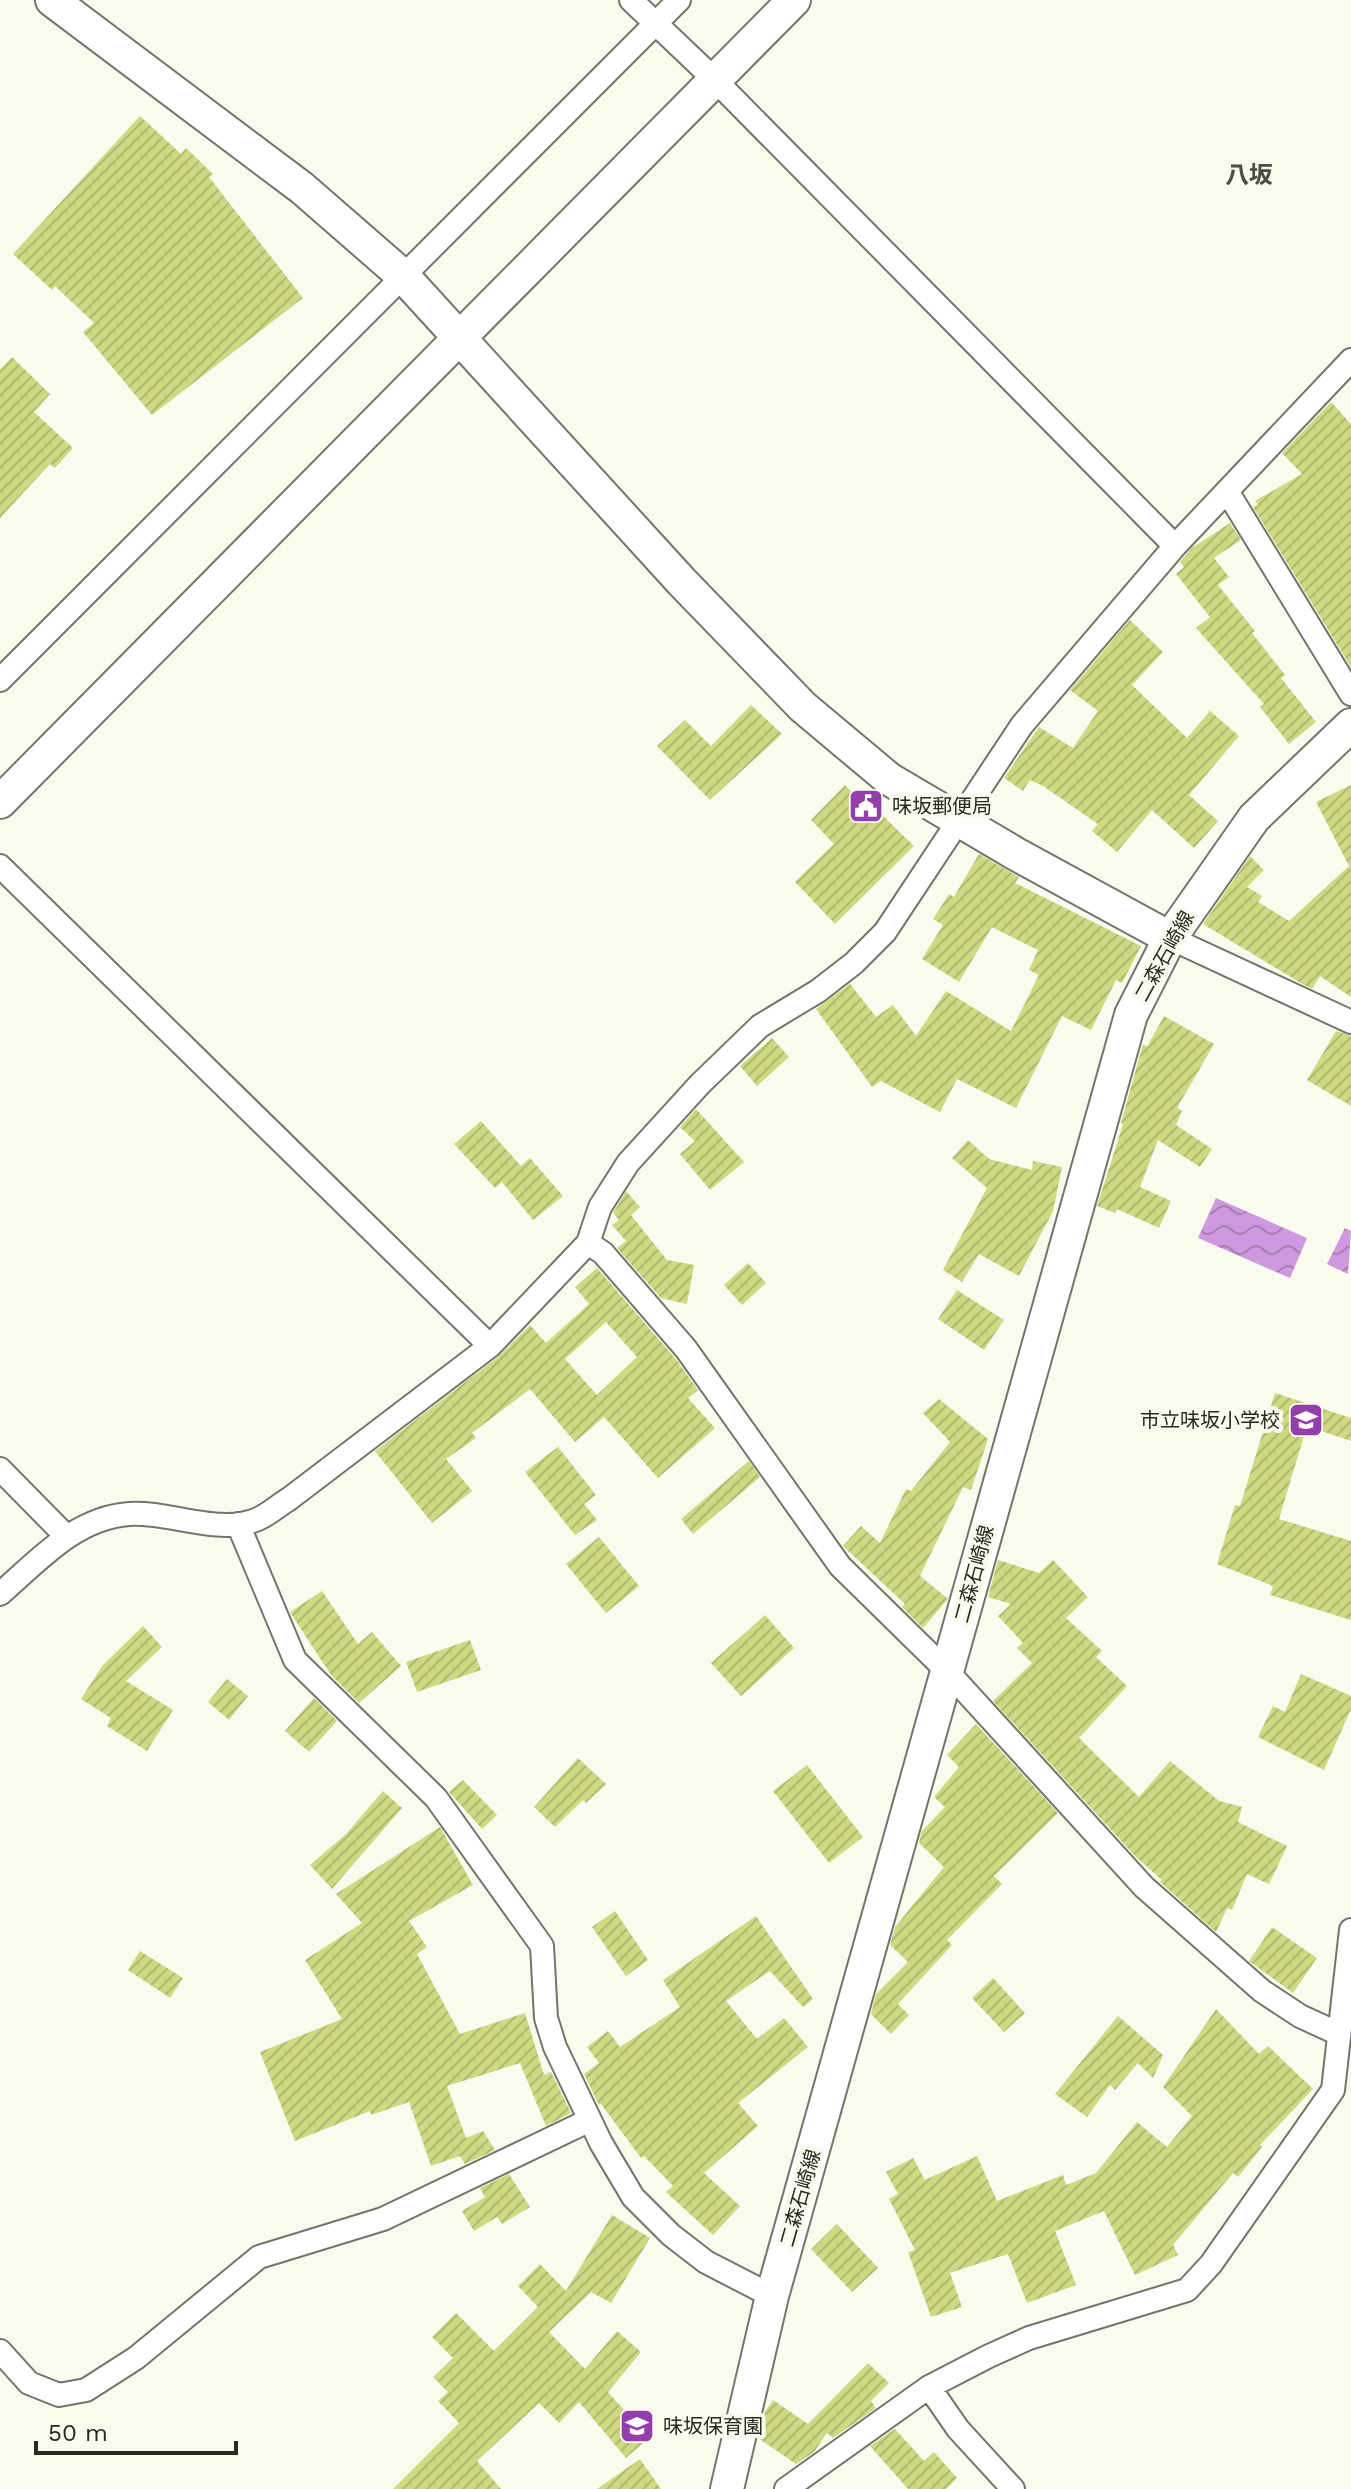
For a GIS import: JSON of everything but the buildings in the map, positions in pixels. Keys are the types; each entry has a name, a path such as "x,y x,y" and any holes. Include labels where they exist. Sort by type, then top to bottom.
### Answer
{"street":[{"path":"52,0 302,188 403,276 461,336 682,582 803,707 889,779 957,821 1170,938 1351,1022"},
{"path":"631,0 715,80 1175,546"},
{"path":"0,680 679,0"},
{"path":"0,802 794,0"},
{"path":"0,1594 66,1536 108,1518 129,1514 238,1524 257,1519 289,1499 490,1346 588,1243 600,1207 641,1146 760,1026 818,991 854,963 885,932 1022,725 1175,546 1351,360"},
{"path":"1227,491 1351,694"},
{"name":"二森石崎線","path":"727,2489 772,2296 1131,1015 1170,938 1254,818 1351,725"},
{"path":"0,866 490,1346"},
{"path":"588,1243 603,1253 686,1349 840,1566 948,1672 1144,1887 1262,1991 1300,2016 1339,2034"},
{"path":"0,1469 66,1536"},
{"path":"238,1524 295,1660 436,1798 542,1946 546,2018 555,2047 590,2120 633,2197 650,2216 706,2262 772,2296"},
{"path":"786,2489 929,2387 1029,2338 1187,2290 1211,2264 1247,2208 1324,2108 1338,2068 1351,1930"},
{"path":"0,2351 29,2383 59,2395 86,2390 136,2358 259,2257 383,2219 590,2120"},
{"path":"929,2387 958,2429 1013,2489"}],"water":[{"path":"1216,1198 1307,1238 1290,1278 1198,1238"},
{"path":"1345,1228 1351,1231 1348,1274 1327,1264"}],"place":[{"name":"味坂郵便局","path":"866,806"},
{"name":"市立味坂小学校","path":"1306,1420"},
{"name":"味坂保育園","path":"637,2426"}],"district":[{"name":"八坂","path":"1249,175"}]}
